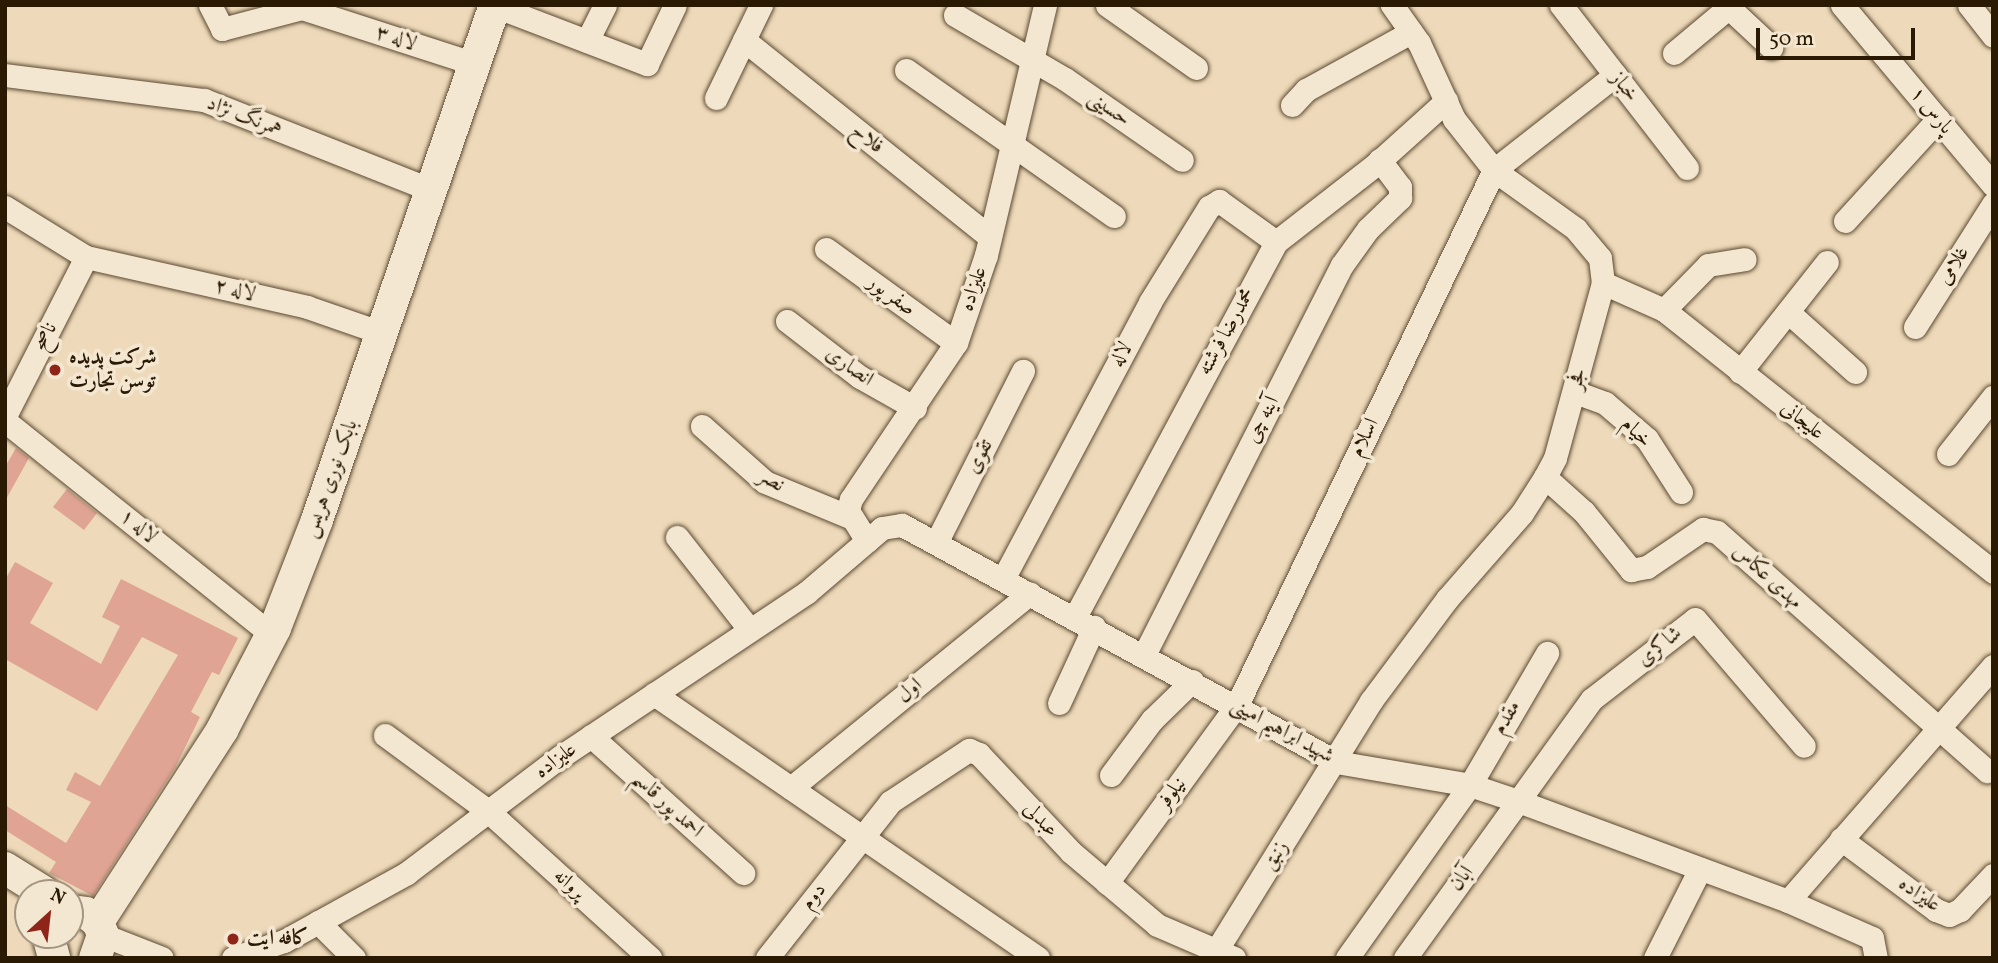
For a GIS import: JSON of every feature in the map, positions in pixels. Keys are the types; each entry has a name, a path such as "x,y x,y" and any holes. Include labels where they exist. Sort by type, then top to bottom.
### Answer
{"main road":[{"name":"بابک نوری هریس","path":"87,924 222,730 271,634 317,520 495,6"}],"street":[{"name":"لاله ۳","path":"210,5 222,29 302,8 475,64"},
{"path":"587,41 605,5"},
{"path":"495,6 647,64 675,5"},
{"path":"716,98 761,5"},
{"name":"علیزاده","path":"852,518 848,510 851,499 915,408 956,343 990,237 1045,5"},
{"path":"1107,5 1196,68"},
{"path":"1392,5 1411,32 1454,119 1494,170 1576,229 1600,258 1603,283"},
{"name":"خباز","path":"1561,5 1687,168"},
{"name":"پارس ۱","path":"1842,5 1993,185"},
{"path":"1969,5 1993,36"},
{"path":"1674,53 1727,7 1772,47"},
{"name":"حسینی","path":"956,15 1033,60 1182,160"},
{"path":"1292,105 1306,90 1411,32"},
{"name":"فلاح","path":"744,40 990,237"},
{"path":"906,70 1114,216"},
{"name":"همرنگ نژاد","path":"5,75 204,100 431,190"},
{"path":"1494,170 1615,75"},
{"name":"محمدرضا فرشته","path":"1059,703 1084,622 1276,242 1380,160 1446,101"},
{"path":"1845,220 1938,119"},
{"name":"آینه چی","path":"1144,655 1342,265 1368,229 1401,198 1400,187 1380,160"},
{"name":"اسلام","path":"1237,705 1494,170"},
{"name":"لاله","path":"1003,579 1150,302 1209,207 1219,201 1276,242"},
{"name":"غلامی","path":"1915,327 1993,204"},
{"name":"لاله ۲","path":"5,207 86,257 307,307 382,333"},
{"name":"صفر پور","path":"826,249 956,343"},
{"name":"ناصح","path":"5,419 86,257"},
{"path":"1664,310 1708,265 1745,259"},
{"path":"1740,372 1827,262"},
{"name":"علیجانی","path":"1603,283 1664,310 1993,572"},
{"name":"فجر","path":"1336,762 1371,701 1447,599 1522,513 1545,477 1575,392 1603,283"},
{"path":"1788,312 1855,372"},
{"name":"انصاری","path":"787,321 860,377 915,408"},
{"name":"تقوی","path":"936,543 1023,371"},
{"name":"خیام","path":"1575,392 1605,403 1647,439 1681,492"},
{"path":"1948,454 1993,397"},
{"name":"لاله ۱","path":"5,419 271,634"},
{"name":"نصر","path":"702,426 765,482 852,518"},
{"name":"مهدی عکاس","path":"1545,477 1584,512 1631,570 1647,567 1703,529 1717,532 1987,771"},
{"path":"852,518 875,535"},
{"name":"شهید ابراهیم امینی","path":"875,535 902,525 1237,705 1336,762 1470,785 1518,801 1788,901 1872,938 1876,958"},
{"name":"علیزاده","path":"233,958 284,941 407,873 591,736 806,593 875,535"},
{"path":"677,537 750,630"},
{"name":"اول","path":"791,788 1030,593"},
{"name":"شاکری","path":"1518,801 1592,699 1695,619 1804,746"},
{"name":"مقدم","path":"1347,958 1470,785 1547,653"},
{"path":"1788,901 1935,727 1993,666"},
{"path":"1111,775 1152,720 1192,681"},
{"path":"654,694 1038,958"},
{"name":"نیلوفر","path":"1107,883 1237,705"},
{"name":"پروانه","path":"385,735 488,811 650,958"},
{"name":"احمد پور قاسم","path":"591,736 743,873"},
{"name":"عبدلی","path":"861,836 890,802 969,750 979,754 1071,852 1157,925 1225,954"},
{"name":"زنبق","path":"1225,954 1336,762"},
{"name":"آبان","path":"1405,958 1518,801"},
{"name":"دوم","path":"767,958 861,836"},
{"name":"علیزاده","path":"1841,839 1936,910 1949,915 1959,910 1993,875"},
{"path":"1655,958 1700,869"},
{"path":"318,922 355,958"},
{"path":"87,924 156,956"}],"building":[{"path":"16,448 29,458 5,501 5,467"},
{"path":"67,489 97,513 84,530 53,507"},
{"path":"15,562 53,583 30,623 101,664 120,626 102,617 121,579 238,638 219,675 212,672 191,712 200,717 175,768 93,896 84,891 84,879 60,879 49,873 56,862 5,830 5,805 66,843 91,802 66,790 75,772 100,786 178,655 142,637 97,711 5,659 5,580"}],"place":[{"name":"شرکت پدیده توسن تجارت","path":"55,370"},
{"name":"کافه ایت","path":"233,939"}]}
